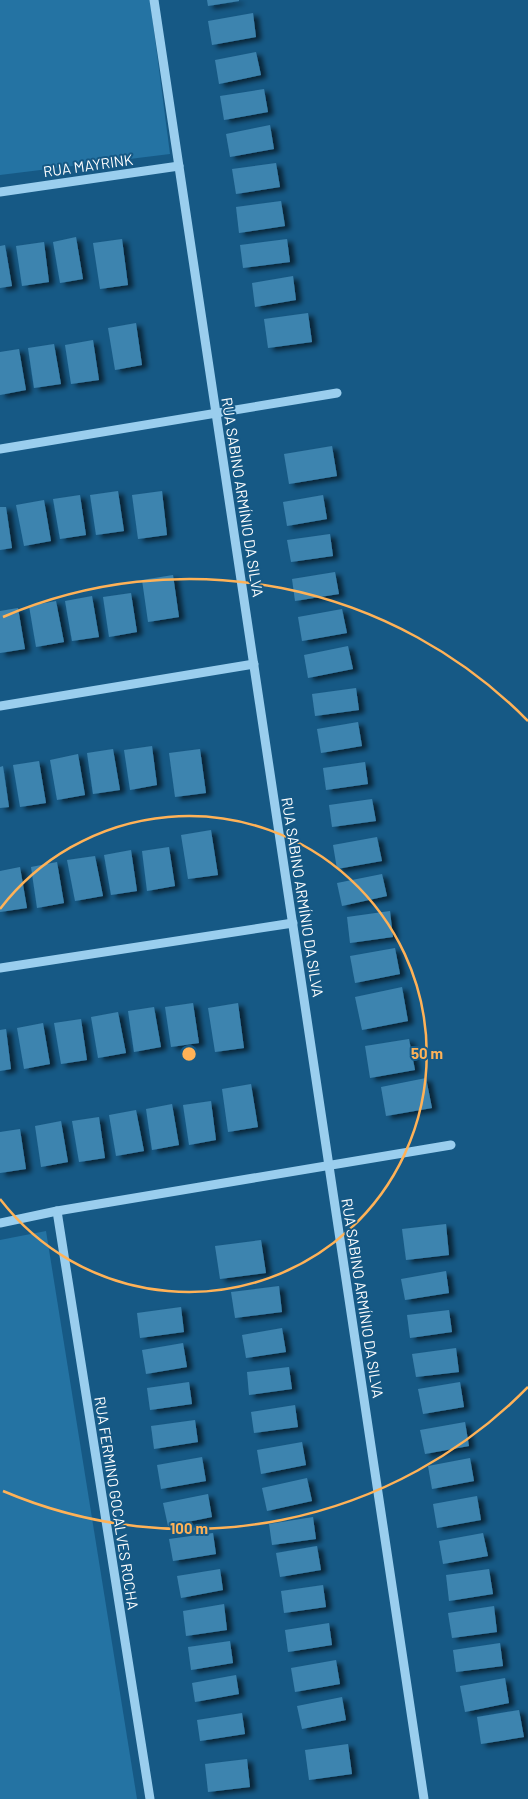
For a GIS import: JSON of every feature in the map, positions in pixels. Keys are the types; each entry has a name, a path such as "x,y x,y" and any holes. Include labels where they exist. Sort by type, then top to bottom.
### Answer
{"street":[{"name":"RUA SABINO ARMÍNIO DA SILVA","path":"154,0 424,1799"},
{"name":"RUA MAYRINK","path":"0,192 179,166"},
{"path":"0,450 337,393"},
{"path":"0,706 254,664"},
{"path":"0,968 293,923"},
{"path":"0,1223 57,1211 451,1144"},
{"name":"RUA FERMINO GOCALVES ROCHA","path":"57,1211 150,1799"}],"shaded area":[{"path":"0,0 150,0 170,154 0,175"},
{"path":"46,1231 137,1799 0,1799 0,1240"}],"building":[{"path":"207,0 239,0 239,1 208,6"},
{"path":"253,13 256,37 212,45 208,21"},
{"path":"256,52 261,75 219,84 215,60"},
{"path":"264,89 268,112 224,120 220,96"},
{"path":"270,125 274,149 230,157 226,134"},
{"path":"276,163 280,187 236,194 232,169"},
{"path":"281,201 285,226 239,233 236,207"},
{"path":"76,237 83,279 60,283 53,242"},
{"path":"122,239 128,285 100,289 93,243"},
{"path":"287,239 290,262 243,268 240,245"},
{"path":"44,242 49,282 22,286 16,246"},
{"path":"5,245 12,286 0,288 0,246"},
{"path":"293,276 296,300 255,307 252,283"},
{"path":"308,313 312,342 268,348 264,319"},
{"path":"136,323 142,365 115,370 108,328"},
{"path":"93,340 99,380 71,384 65,345"},
{"path":"54,344 61,384 34,388 28,348"},
{"path":"19,349 26,390 0,395 0,352"},
{"path":"332,446 337,476 289,484 284,454"},
{"path":"118,491 124,531 96,535 90,495"},
{"path":"162,491 167,535 138,539 132,495"},
{"path":"80,495 86,535 60,539 53,499"},
{"path":"323,495 327,519 287,526 283,502"},
{"path":"44,500 51,541 24,546 16,505"},
{"path":"0,507 6,507 12,548 0,550"},
{"path":"330,534 333,556 291,562 287,540"},
{"path":"335,572 339,594 295,601 292,579"},
{"path":"173,575 179,617 148,622 142,580"},
{"path":"131,593 137,632 109,637 103,597"},
{"path":"92,596 99,637 72,641 65,601"},
{"path":"56,601 64,642 36,647 29,606"},
{"path":"18,608 25,649 0,653 0,611"},
{"path":"342,609 347,633 302,641 298,617"},
{"path":"348,646 353,669 308,678 304,655"},
{"path":"356,688 359,710 315,716 312,694"},
{"path":"358,722 362,746 321,753 317,729"},
{"path":"152,746 157,785 130,790 124,750"},
{"path":"113,749 120,790 93,794 87,753"},
{"path":"200,749 206,793 175,797 169,753"},
{"path":"78,754 85,795 57,800 50,760"},
{"path":"39,761 46,803 20,807 13,765"},
{"path":"365,762 368,784 326,790 323,768"},
{"path":"3,766 9,807 0,808 0,767"},
{"path":"372,799 376,821 332,827 329,805"},
{"path":"211,830 218,875 188,879 181,835"},
{"path":"377,837 382,861 337,869 333,845"},
{"path":"169,847 175,886 147,891 142,851"},
{"path":"131,850 137,891 111,895 104,855"},
{"path":"95,856 103,896 75,901 67,860"},
{"path":"57,862 64,903 37,908 31,867"},
{"path":"20,867 27,908 0,912 0,871"},
{"path":"382,874 387,896 342,906 337,883"},
{"path":"390,911 393,937 350,943 347,917"},
{"path":"395,948 400,974 355,983 350,956"},
{"path":"402,987 408,1021 362,1030 355,997"},
{"path":"193,1003 199,1043 171,1047 165,1007"},
{"path":"238,1003 244,1048 215,1052 208,1008"},
{"path":"154,1007 161,1047 134,1052 128,1011"},
{"path":"118,1012 126,1053 98,1058 91,1017"},
{"path":"81,1019 87,1060 61,1064 54,1023"},
{"path":"43,1023 50,1064 24,1069 17,1028"},
{"path":"6,1029 11,1069 0,1071 0,1030"},
{"path":"409,1039 415,1070 370,1078 365,1046"},
{"path":"426,1078 432,1108 386,1116 381,1087"},
{"path":"251,1084 258,1127 228,1132 222,1089"},
{"path":"211,1101 216,1140 189,1145 183,1105"},
{"path":"172,1104 179,1145 152,1150 146,1109"},
{"path":"136,1110 144,1151 116,1156 109,1115"},
{"path":"99,1117 105,1158 79,1162 72,1121"},
{"path":"61,1121 68,1162 41,1167 35,1126"},
{"path":"20,1129 26,1169 0,1173 0,1132"},
{"path":"446,1224 449,1255 406,1260 402,1229"},
{"path":"261,1240 266,1273 220,1279 215,1246"},
{"path":"446,1271 449,1293 405,1300 401,1279"},
{"path":"279,1286 282,1312 235,1318 231,1292"},
{"path":"181,1307 184,1332 140,1338 137,1313"},
{"path":"449,1310 452,1332 410,1338 407,1315"},
{"path":"282,1328 286,1352 246,1358 242,1335"},
{"path":"183,1343 187,1367 146,1374 142,1350"},
{"path":"456,1348 459,1372 416,1377 412,1354"},
{"path":"289,1367 292,1389 249,1395 247,1372"},
{"path":"189,1382 192,1404 150,1410 147,1388"},
{"path":"460,1382 464,1407 423,1414 418,1389"},
{"path":"295,1405 298,1427 254,1433 251,1412"},
{"path":"195,1420 198,1442 154,1449 151,1426"},
{"path":"465,1422 469,1446 425,1454 420,1430"},
{"path":"302,1442 306,1465 261,1474 257,1450"},
{"path":"202,1457 206,1481 161,1489 157,1465"},
{"path":"470,1458 474,1481 432,1489 428,1466"},
{"path":"307,1478 312,1501 267,1511 262,1488"},
{"path":"208,1494 212,1517 168,1526 163,1503"},
{"path":"477,1496 481,1520 437,1528 433,1504"},
{"path":"313,1517 316,1539 272,1545 269,1524"},
{"path":"213,1533 216,1554 173,1561 169,1539"},
{"path":"483,1533 488,1556 443,1564 439,1541"},
{"path":"317,1546 321,1570 280,1577 276,1553"},
{"path":"220,1569 223,1590 181,1598 177,1576"},
{"path":"489,1569 493,1594 449,1601 446,1575"},
{"path":"323,1585 326,1607 284,1613 281,1591"},
{"path":"224,1604 227,1630 186,1636 183,1611"},
{"path":"494,1606 497,1632 452,1638 448,1613"},
{"path":"329,1623 332,1645 288,1652 285,1630"},
{"path":"230,1641 233,1663 191,1670 188,1647"},
{"path":"500,1643 503,1666 456,1672 453,1650"},
{"path":"336,1660 340,1684 295,1692 291,1668"},
{"path":"236,1675 239,1694 195,1702 192,1683"},
{"path":"505,1678 509,1703 465,1712 460,1686"},
{"path":"342,1697 346,1720 302,1729 297,1706"},
{"path":"519,1710 524,1737 481,1744 477,1717"},
{"path":"242,1713 245,1734 200,1741 197,1720"},
{"path":"348,1744 352,1774 309,1780 305,1750"},
{"path":"247,1759 250,1787 208,1792 205,1764"}]}
